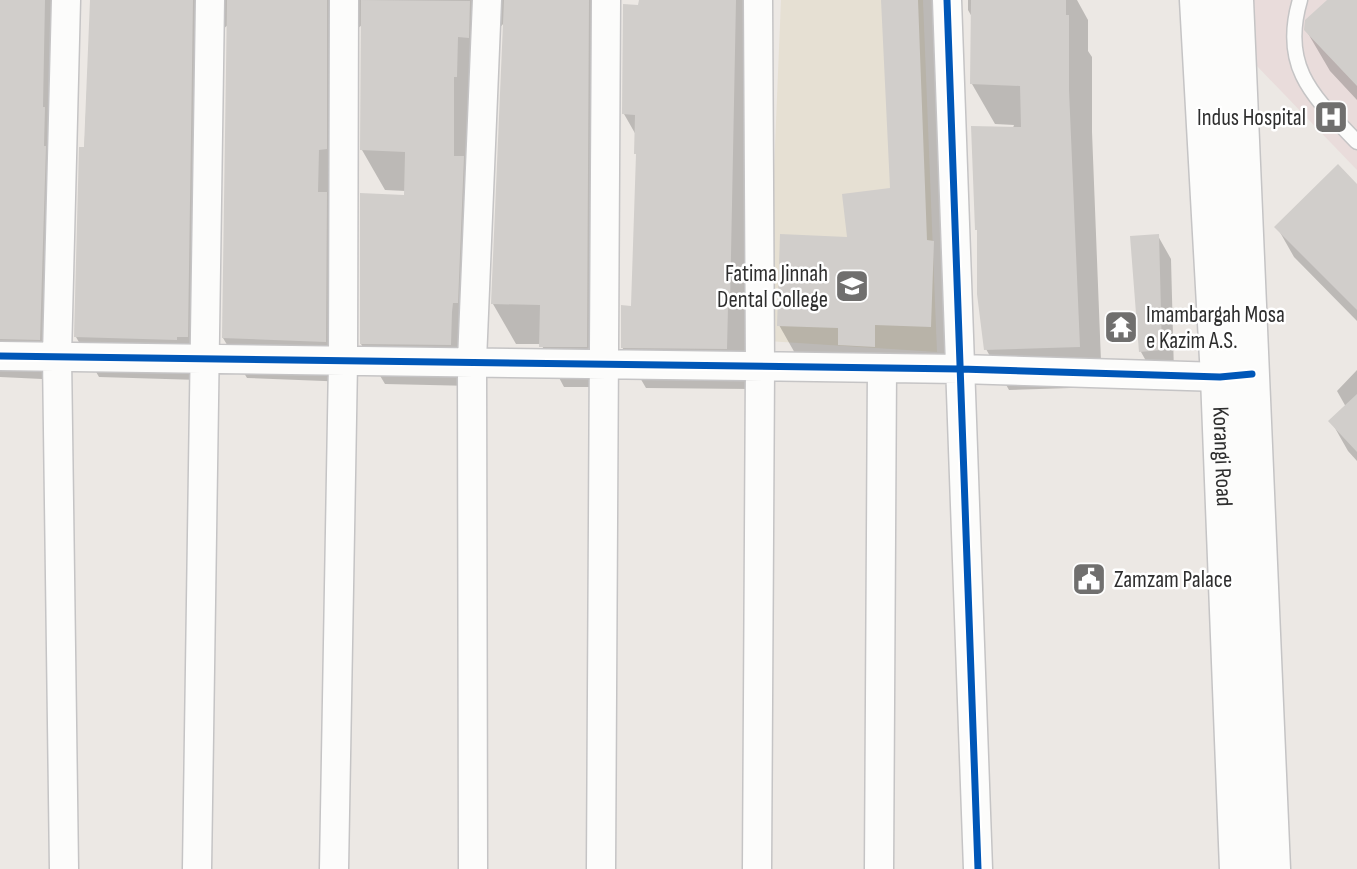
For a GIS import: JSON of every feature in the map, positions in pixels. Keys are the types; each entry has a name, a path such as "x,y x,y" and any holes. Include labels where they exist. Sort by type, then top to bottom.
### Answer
{"main road":[{"name":"Korangi Road","path":"1199,0 1236,376 1271,869"},
{"name":"Korangi Road","path":"1234,0 1239,869"}],"street":[{"path":"64,869 57,356 66,0"},
{"path":"197,869 211,0"},
{"path":"334,869 343,362 344,0"},
{"path":"473,869 472,361 487,0"},
{"path":"601,869 606,0"},
{"path":"757,869 760,367 758,0"},
{"path":"947,0 978,869"},
{"path":"0,356 343,362 472,361 1236,376"},
{"path":"879,869 882,368"}],"lane":[{"path":"1300,0 1293,35 1298,61 1316,99 1357,142"}],"shaded area":[{"path":"781,0 923,0 937,352 767,341"},
{"name":"Indus Hospital","path":"1253,0 1357,0 1357,170 1255,64"}],"building":[{"path":"0,0 45,0 43,107 46,146 40,340 0,339"},
{"path":"90,0 193,0 188,337 177,337 177,340 74,337 79,147 84,147"},
{"path":"227,0 327,0 327,149 319,150 318,192 327,192 326,342 222,338"},
{"path":"361,0 470,1 469,38 458,37 457,77 454,77 454,156 464,156 458,303 453,303 451,345 360,344 360,193 404,195 405,154 360,150"},
{"path":"504,0 589,0 587,347 539,347 540,305 491,304"},
{"path":"639,0 736,0 727,349 621,348 621,305 631,306 636,154 635,115 622,114 623,4 638,5"},
{"path":"881,0 918,0 927,240 934,241 931,327 875,325 875,347 838,345 838,328 777,326 780,234 847,237 842,194 890,188"},
{"path":"971,0 1066,0 1066,15 1069,15 1069,90 1080,347 984,350 977,294 977,230 971,126 1021,127 1020,86 970,84"},
{"path":"1327,0 1357,0 1357,86 1304,30 1305,20"},
{"path":"1338,164 1357,184 1357,310 1274,227"},
{"path":"1159,234 1162,350 1139,352 1130,236"},
{"path":"1357,394 1357,452 1328,421"}],"cycle path":[{"path":"947,0 978,869"},
{"path":"0,356 960,369 1220,377 1252,374"}],"place":[{"name":"Indus Hospital","path":"1331,117"},
{"name":"Fatima Jinnah Dental College","path":"852,286"},
{"name":"Imambargah Mosa e Kazim A.S.","path":"1121,327"},
{"name":"Zamzam Palace","path":"1089,579"}]}
